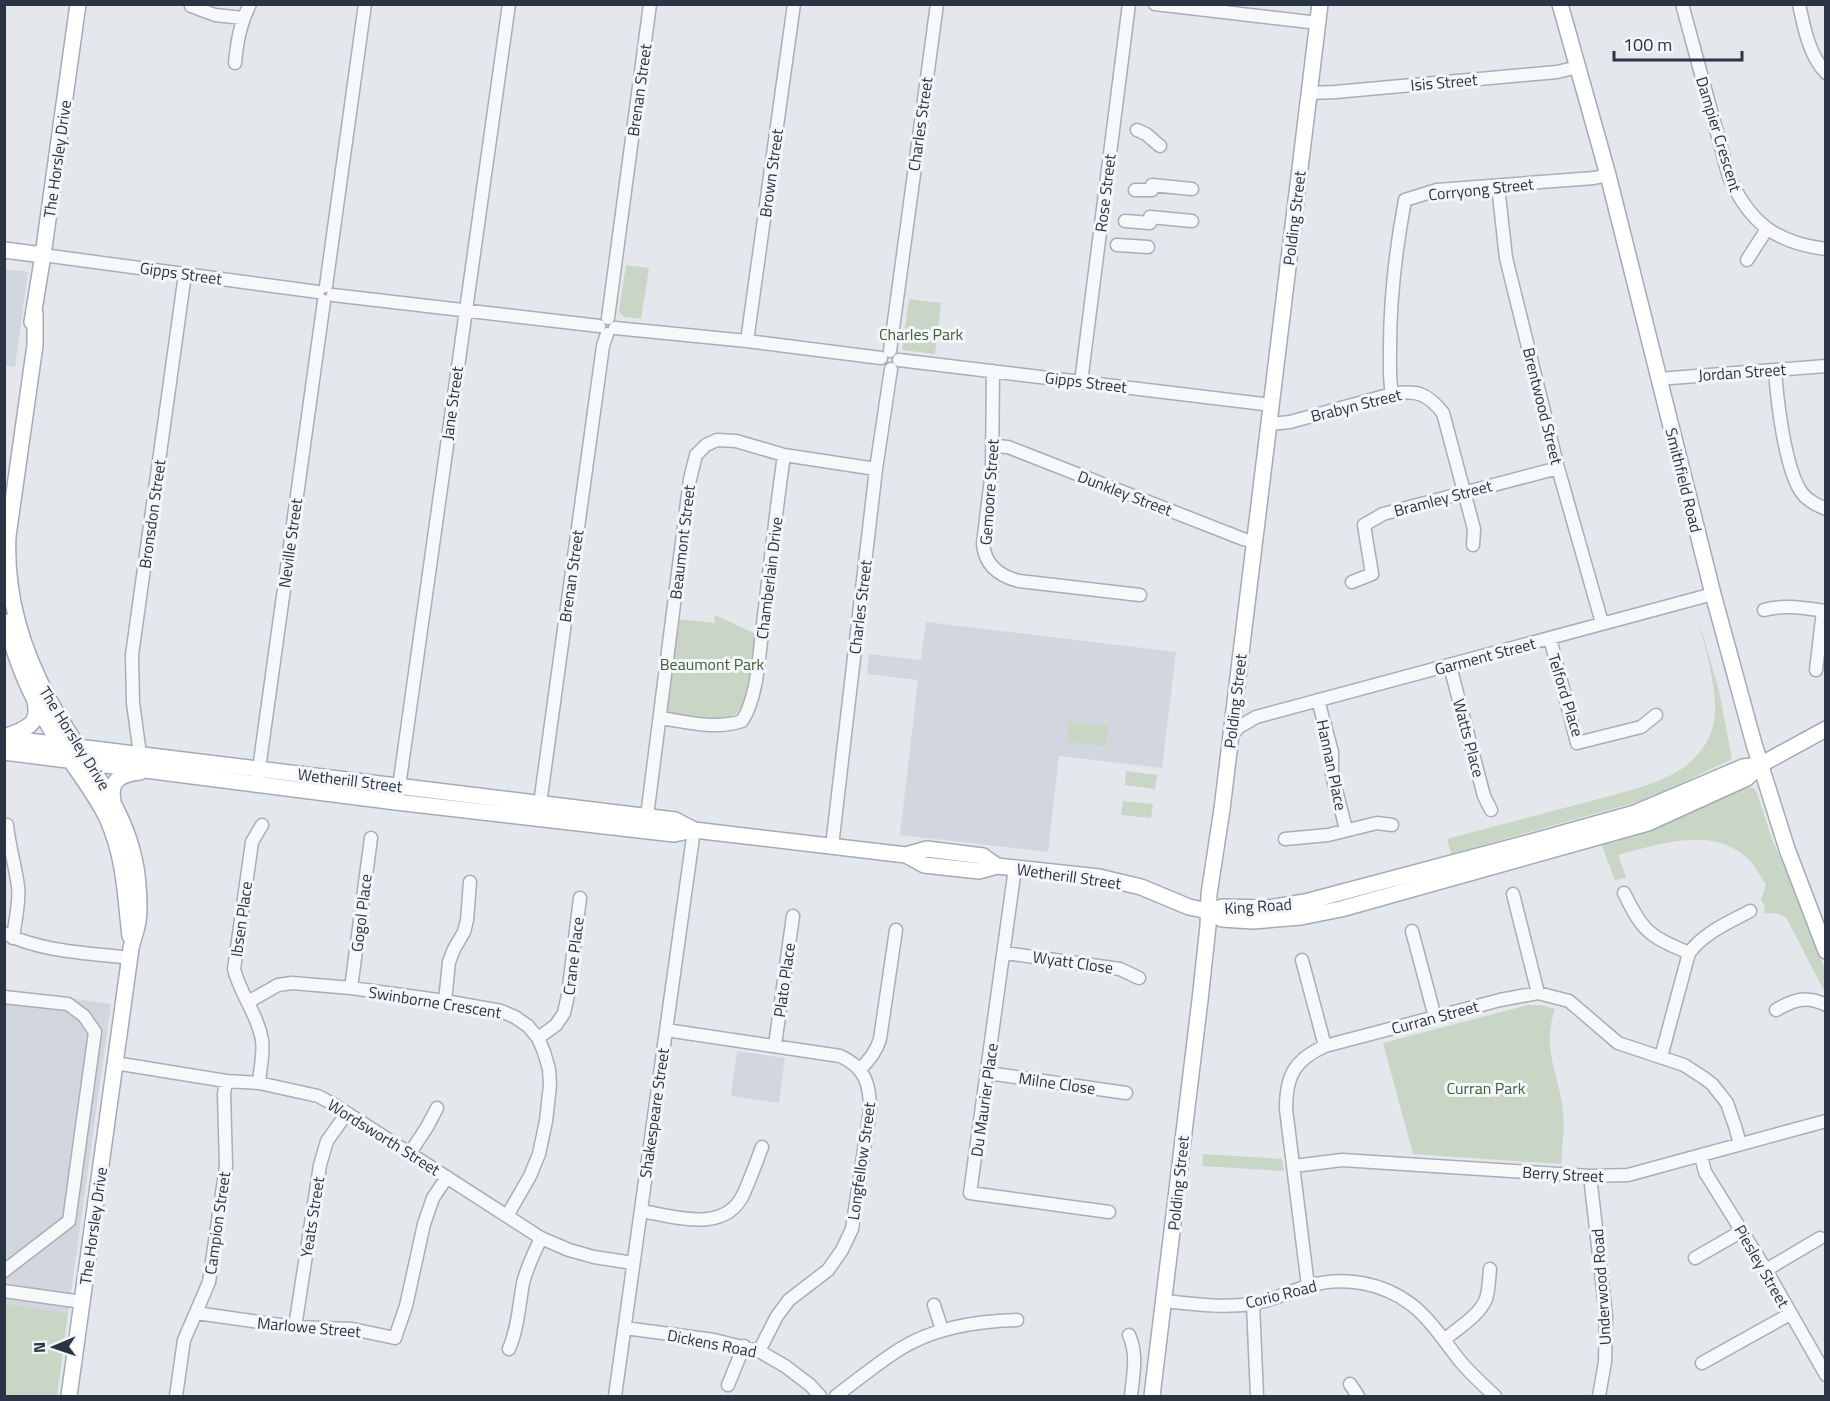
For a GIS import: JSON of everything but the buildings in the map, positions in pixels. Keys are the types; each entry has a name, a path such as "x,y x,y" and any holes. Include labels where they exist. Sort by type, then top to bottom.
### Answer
{"main road":[{"name":"The Horsley Drive","path":"4,500 26,346 44,255 78,4"},
{"name":"Polding Street","path":"1152,1396 1200,1000 1213,858 1222,809 1256,542 1320,4"},
{"name":"Smithfield Road","path":"1560,4 1608,175 1713,594 1760,765 1787,849 1826,951"},
{"path":"4,250 44,255"},
{"name":"The Horsley Drive","path":"34,313 34,345 8,536 8,577 13,610 27,651 115,839 126,883 130,953"},
{"name":"The Horsley Drive","path":"4,610 16,656 33,695 60,744 74,753"},
{"path":"4,737 33,723 36,713 33,695"},
{"name":"King Road","path":"1208,911 1222,919 1253,921 1341,909 1648,824 1747,778 1760,765 1826,729"},
{"path":"4,737 60,744"},
{"name":"Wetherill Street","path":"4,752 140,754 258,776 539,811 674,834 694,830 906,855 927,849 983,856 997,866 1119,881 1141,887 1189,907 1208,911"},
{"name":"Wetherill Street","path":"74,753 89,762 154,771 258,776"},
{"name":"The Horsley Drive","path":"69,1396 130,953 139,910 137,873 129,836 113,801 89,762"},
{"path":"113,801 112,788 118,779 132,773 154,771"},
{"name":"Wetherill Street","path":"539,811 647,816 675,820 694,830"}],"street":[{"path":"235,63 238,35 250,4"},
{"name":"Neville Street","path":"258,776 365,4"},
{"name":"Jane Street","path":"398,794 509,4"},
{"name":"Brenan Street","path":"539,811 650,4"},
{"name":"Brown Street","path":"747,341 794,4"},
{"name":"Charles Street","path":"885,354 937,4"},
{"name":"Rose Street","path":"1081,382 1129,4"},
{"path":"1155,4 1193,6 1318,23"},
{"name":"Dampier Crescent","path":"1682,4 1730,177 1739,198 1767,229 1787,240 1826,249"},
{"path":"1799,4 1814,57 1826,73"},
{"path":"191,6 215,15 243,18"},
{"name":"Isis Street","path":"1309,93 1557,72 1578,67"},
{"path":"1137,130 1146,134 1160,146"},
{"name":"Corryong Street","path":"1392,394 1390,312 1405,200 1437,190 1608,175"},
{"name":"Brentwood Street","path":"1498,186 1506,258 1558,468 1602,624"},
{"path":"1135,190 1192,189"},
{"path":"1125,221 1192,221"},
{"path":"1747,260 1767,229"},
{"path":"1117,246 1148,247"},
{"name":"Gipps Street","path":"44,255 325,294 607,327 885,354"},
{"name":"Bronsdon Street","path":"140,754 133,703 132,655 185,274"},
{"path":"885,354 883,366 895,364"},
{"name":"Gipps Street","path":"895,364 993,371 1272,405"},
{"name":"Charles Street","path":"832,846 876,469 895,364"},
{"name":"Jordan Street","path":"1658,379 1826,366"},
{"path":"1775,370 1793,477 1803,495 1814,504 1826,509"},
{"name":"Gemoore Street","path":"993,371 992,470 983,544 984,554 996,570 1019,581 1140,595"},
{"name":"Brabyn Street","path":"1270,424 1290,422 1408,391 1419,393 1433,401 1443,413 1474,529 1473,544"},
{"name":"Beaumont Street","path":"647,816 690,479 696,455 711,442 727,439 784,455 876,469"},
{"name":"Dunkley Street","path":"993,447 1008,447 1243,540 1256,542"},
{"name":"Chamberlain Drive","path":"660,718 728,726 742,721 748,712 752,703 784,455"},
{"name":"Bramley Street","path":"1352,582 1372,574 1364,525 1383,513 1558,468"},
{"name":"Garment Street","path":"1231,736 1256,717 1713,594"},
{"path":"1764,610 1784,606 1824,611 1816,670"},
{"name":"Telford Place","path":"1550,638 1577,743 1641,727 1656,715"},
{"name":"Watts Place","path":"1450,666 1484,796 1491,810"},
{"name":"Hannan Place","path":"1318,700 1332,752 1332,775 1346,830"},
{"path":"1235,701 1242,711 1256,717"},
{"name":"Hannan Place","path":"1285,839 1328,835 1377,823 1392,825"},
{"path":"7,825 18,896 9,935 40,946 130,953"},
{"name":"Ibsen Place","path":"260,1083 262,1042 259,1029 238,984 234,969 252,842 262,825"},
{"name":"Shakespeare Street","path":"615,1396 694,830"},
{"name":"Gogol Place","path":"351,988 370,838"},
{"name":"Du Maurier Place","path":"1016,868 970,1193 1109,1212"},
{"path":"445,1001 449,962 464,932 467,920 470,882"},
{"path":"1624,893 1636,916 1650,933 1662,942 1689,953"},
{"path":"1514,894 1538,993"},
{"name":"Crane Place","path":"538,1038 556,1025 564,1012 580,898"},
{"path":"1660,1057 1689,953 1712,931 1750,911"},
{"name":"Plato Place","path":"775,1045 793,916"},
{"path":"666,1030 840,1056 851,1061 860,1069 876,1051 880,1039 896,930"},
{"path":"1412,931 1435,1017"},
{"name":"Wyatt Close","path":"1005,953 1120,969 1138,978"},
{"path":"1302,960 1325,1046"},
{"name":"Swinborne Crescent","path":"248,1002 278,985 292,983 351,988 501,1011 528,1026 538,1038 549,1069 550,1085 539,1154 530,1176 507,1216"},
{"name":"Curran Street","path":"1308,1286 1286,1109 1286,1089 1288,1080 1302,1060 1314,1050 1325,1046 1538,993 1569,1001 1618,1043 1684,1065 1712,1084 1727,1103 1740,1144"},
{"path":"4,997 68,1005 84,1016 95,1032 69,1221 4,1271"},
{"path":"1776,1010 1798,999 1813,1000 1826,1005"},
{"name":"Wordsworth Street","path":"115,1063 226,1081 260,1083 318,1096 541,1238 569,1250 594,1257 633,1263"},
{"name":"Longfellow Street","path":"759,1351 777,1316 789,1300 828,1270 842,1250 852,1229 870,1110 870,1095 860,1069"},
{"name":"Milne Close","path":"988,1073 1126,1093"},
{"name":"Campion Street","path":"176,1396 184,1340 209,1282 226,1166 224,1094 226,1081"},
{"path":"410,1153 437,1108"},
{"name":"Yeats Street","path":"295,1327 320,1165 327,1140 347,1113"},
{"name":"Berry Street","path":"1294,1166 1342,1160 1590,1176 1628,1175 1826,1121"},
{"path":"641,1211 702,1220 718,1218 731,1210 742,1197 762,1148"},
{"name":"Piesley Street","path":"1701,1156 1705,1172 1766,1270 1824,1371"},
{"name":"Underwood Road","path":"1590,1176 1606,1316 1605,1362 1599,1396"},
{"name":"Marlowe Street","path":"196,1313 295,1327 352,1329 395,1338 406,1306 424,1224 433,1198 447,1177"},
{"path":"1695,1258 1742,1231"},
{"path":"509,1349 514,1336 528,1265 541,1238"},
{"path":"1766,1270 1820,1238"},
{"path":"1444,1340 1474,1315 1484,1302 1488,1291 1490,1269"},
{"name":"Corio Road","path":"1164,1301 1221,1306 1253,1304 1308,1286 1333,1282 1351,1281 1381,1288 1415,1307 1461,1362 1495,1396"},
{"path":"4,1291 82,1302"},
{"path":"1253,1304 1257,1396"},
{"path":"934,1305 942,1330"},
{"path":"1702,1363 1790,1314"},
{"path":"836,1396 902,1348 942,1330 989,1321 1017,1320"},
{"name":"Dickens Road","path":"625,1328 744,1346 759,1351 785,1366 810,1385 820,1396"},
{"path":"1129,1335 1134,1346 1135,1359 1131,1396"},
{"path":"729,1386 744,1346"},
{"path":"1350,1384 1358,1396"}],"shaded area":[{"path":"5,269 28,272 15,367 5,365"},
{"path":"926,622 1176,652 1162,768 1059,756 1048,852 900,835 918,680 867,674 869,654 921,660"},
{"path":"5,989 111,1004 58,1386 5,1378"},
{"path":"737,1051 785,1058 779,1103 731,1096"}],"green space":[{"path":"626,265 649,268 641,319 624,317 619,312"},
{"name":"Charles Park","path":"909,299 941,303 935,354 902,350"},
{"name":"Beaumont Park","path":"715,615 756,634 750,688 745,701 739,711 729,718 716,721 669,715 666,705 677,619 714,623"},
{"path":"1698,618 1719,691 1732,759 1648,799 1451,854 1447,839 1644,786 1667,777 1694,759 1703,748 1715,718 1714,690"},
{"path":"1069,722 1108,726 1106,746 1067,742"},
{"path":"1126,771 1157,775 1155,789 1125,785"},
{"path":"1741,787 1754,788 1757,793 1773,842 1787,870 1825,970 1825,988 1823,989 1787,919 1776,913 1765,914 1761,899 1766,885 1751,862 1737,850 1721,843 1705,840 1669,842 1652,846 1618,855 1626,877 1615,881 1601,843"},
{"path":"1123,801 1153,804 1151,818 1121,815"},
{"name":"Curran Park","path":"1528,1005 1555,1009 1551,1024 1550,1049 1563,1111 1561,1164 1413,1154 1383,1043"},
{"path":"1203,1154 1282,1159 1284,1171 1202,1166"},
{"path":"5,1304 68,1314 57,1396 5,1396"}]}
